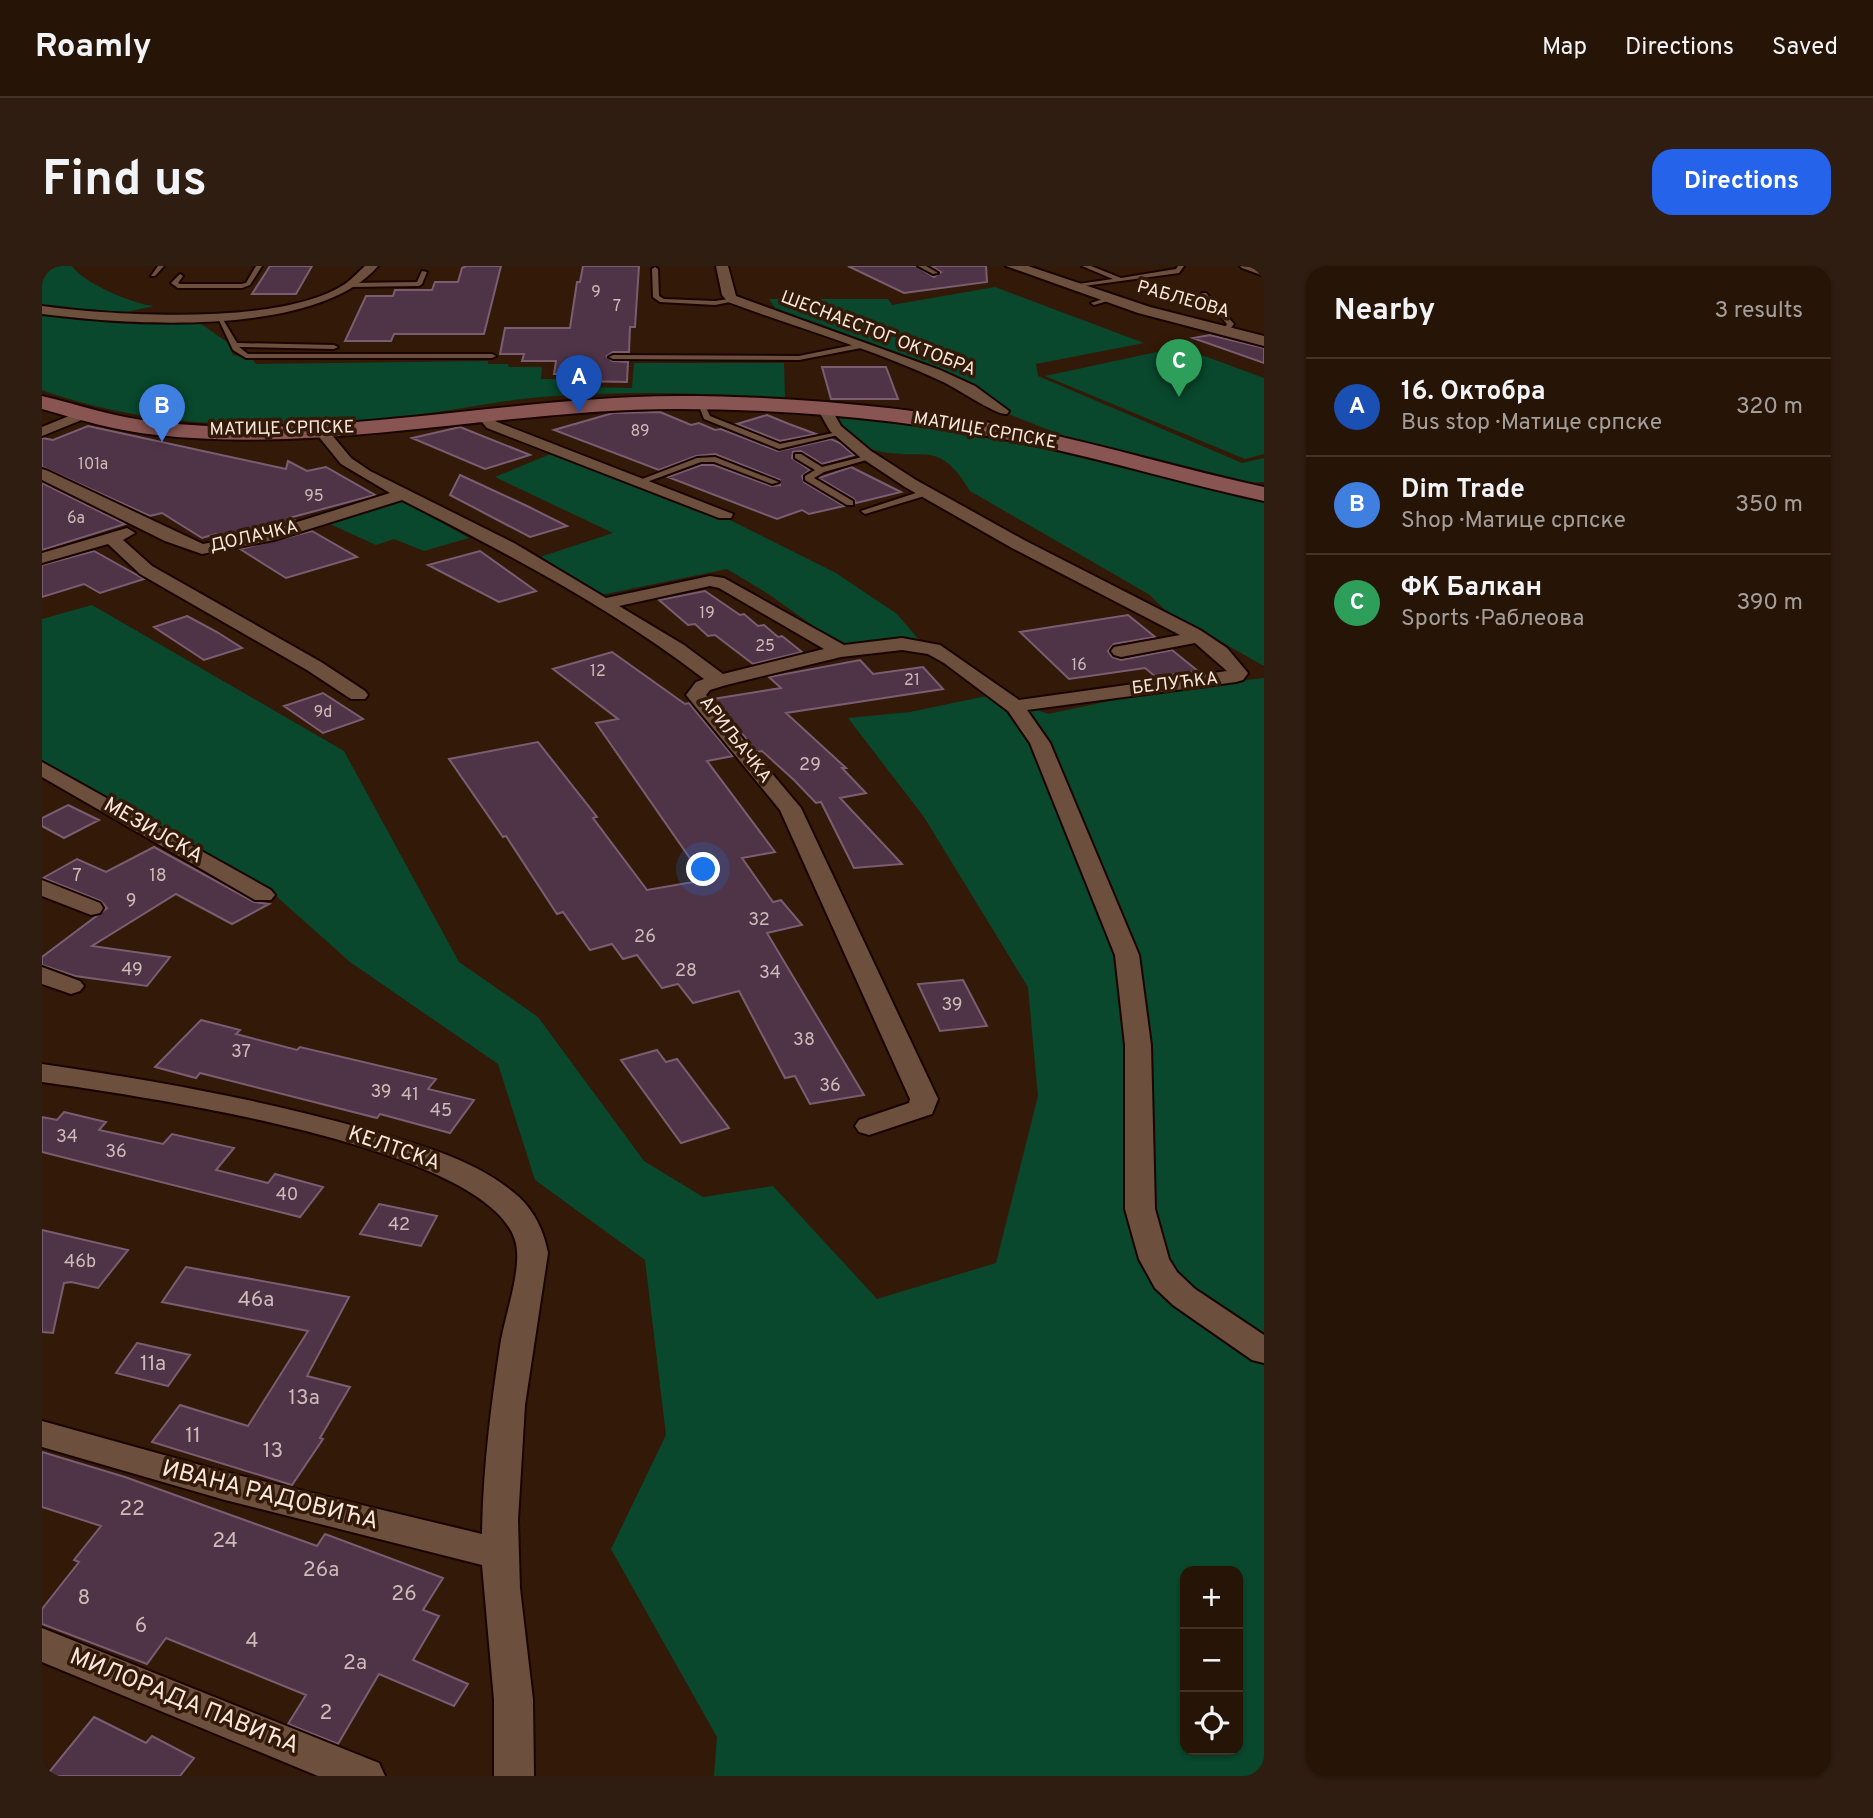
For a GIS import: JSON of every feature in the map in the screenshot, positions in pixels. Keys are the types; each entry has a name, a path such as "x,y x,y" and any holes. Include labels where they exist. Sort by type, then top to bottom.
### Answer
{"main road":[{"name":"МАТИЦЕ СРПСКЕ","path":"42,402 84,414 173,429 322,432 582,405 700,403 824,408 959,424 990,420 1006,422 1080,449 1264,494"}],"street":[{"path":"42,310 132,320 219,317 305,302 351,285 365,277 372,266"},
{"path":"722,266 728,295 737,300"},
{"name":"РАБЛЕОВА","path":"1013,266 1102,301 1264,341"},
{"path":"1246,266 1264,272"},
{"name":"ШЕСНАЕСТОГ ОКТОБРА","path":"737,300 955,382 1006,422"},
{"name":"БЕЛУЋКА","path":"824,408 829,424 867,457 993,530 1198,637 1238,670 1236,676 1040,701 1015,707"},
{"path":"42,432 84,414"},
{"path":"482,414 492,425 724,514"},
{"name":"АРИЉАЧКА","path":"322,432 346,461 401,495 508,547 605,604 697,662 719,681"},
{"path":"42,474 152,525"},
{"name":"ДОЛАЧКА","path":"152,525 191,547 219,548 401,495"},
{"path":"45,555 152,525"},
{"path":"111,538 146,570 314,666 358,695"},
{"path":"605,604 710,581 724,583 841,651"},
{"path":"1121,651 1198,637"},
{"path":"719,681 841,651 902,644 933,649 1015,707 1040,743 1128,955 1138,1045 1140,1209 1154,1259 1166,1280 1184,1297 1264,1351"},
{"name":"АРИЉАЧКА","path":"719,681 703,686 696,695 790,808 924,1099 922,1108 869,1126"},
{"name":"МЕЗИЈСКА","path":"42,768 263,895"},
{"path":"42,887 91,908"},
{"path":"42,975 71,986"},
{"name":"КЕЛТСКА","path":"42,1073 210,1100 334,1129 420,1155 454,1170 506,1202 521,1219 531,1237 533,1253 511,1365 503,1456 500,1554 503,1615 512,1677 514,1776"},
{"name":"ИВАНА РАДОВИЋА","path":"42,1434 225,1486 500,1554"},
{"name":"МИЛОРАДА ПАВИЋА","path":"42,1645 365,1776"}],"lane":[{"path":"153,275 161,266"},
{"path":"180,276 174,283 178,286 242,286 247,284 258,266"},
{"path":"921,266 935,272"},
{"path":"1085,266 1122,281"},
{"path":"1071,287 1179,271 1181,266"},
{"name":"ШЕСНАЕСТОГ ОКТОБРА","path":"655,269 656,297 662,301 715,303 737,300"},
{"path":"351,285 419,284 424,272"},
{"path":"1204,294 1231,324 1224,332"},
{"path":"219,317 240,353 254,356 492,356"},
{"path":"234,345 457,347"},
{"path":"613,357 799,358 858,345"},
{"path":"700,403 707,417 779,447 838,434"},
{"path":"799,456 821,470"},
{"path":"850,503 810,481 810,474 867,457"},
{"path":"641,481 700,460 715,459 775,482"},
{"path":"865,511 928,492"}],"green space":[{"path":"42,266 72,266 86,279 109,292 154,306 99,318 42,309"},
{"path":"995,287 1144,343 1036,364 1038,376 1242,463 1264,458 1264,482 1248,483 1087,445 1001,411 953,379 777,311 769,299 888,299 892,305"},
{"path":"42,315 115,323 201,324 227,342 233,355 252,359 256,364 488,361 488,364 508,364 509,367 542,367 541,379 564,379 564,387 632,388 634,363 784,363 785,398 632,393 571,395 523,399 417,415 309,424 264,425 174,420 85,403 42,390"},
{"path":"1180,347 1264,378 1264,454 1245,459 1045,376"},
{"path":"823,410 997,434 1264,496 1264,666 1165,610 1150,595 970,491 948,463 938,457 873,450 845,434"},
{"path":"553,453 718,514 836,573 897,614 926,648 895,643 837,643 770,595 727,569 596,596 534,559 613,533 495,477"},
{"path":"397,497 469,538 424,551 394,539 376,545 330,524"},
{"path":"92,605 344,751 459,962 538,1017 644,1161 703,1197 773,1186 877,1299 996,1263 1038,1096 1028,987 924,817 848,718 910,712 996,694 1048,714 1157,691 1264,678 1264,1776 714,1776 717,1737 611,1549 666,1435 645,1260 535,1180 498,1064 350,962 275,895 42,768 42,619"}],"building":[{"path":"270,266 312,266 296,294 252,294"},
{"path":"501,266 484,334 394,334 391,341 345,341 366,296 393,296 395,290 432,290 435,282 458,282 462,268"},
{"path":"583,266 639,266 635,327 630,327 629,352 613,352 607,356 612,361 628,362 627,382 578,381 579,374 554,374 556,361 522,361 524,354 500,354 505,328 570,328 577,282 580,282"},
{"path":"848,266 916,266 934,277 941,272 931,266 986,266 987,282 904,293"},
{"path":"1210,335 1264,348 1264,363 1193,338"},
{"path":"822,367 886,367 898,399 831,399"},
{"path":"660,412 691,425 699,423 715,430 721,429 778,451 831,439 840,443 854,455 822,464 801,451 793,452 792,458 810,470 802,476 804,482 844,506 809,514 802,510 777,519 668,477 701,465 714,465 771,486 780,485 780,480 715,454 696,456 659,470 554,430 613,413"},
{"path":"767,415 816,434 780,441 737,424"},
{"path":"88,426 286,469 288,461 307,471 326,467 375,495 289,518 294,520 264,529 222,538 216,534 202,538 162,513 150,516 42,467 42,438 53,440"},
{"path":"460,427 530,455 485,469 412,438"},
{"path":"851,467 901,492 856,503 854,499 819,478"},
{"path":"460,475 567,526 530,537 450,495"},
{"path":"42,483 125,524 42,550"},
{"path":"312,531 357,557 286,578 240,549"},
{"path":"94,551 144,579 100,593 84,584 42,597 42,565"},
{"path":"480,551 536,591 499,602 428,565"},
{"path":"705,591 740,615 744,614 758,626 764,625 778,637 782,636 802,652 753,664 715,635 708,636 695,624 688,625 659,600"},
{"path":"1128,615 1155,637 1114,644 1108,651 1112,657 1121,660 1172,650 1198,671 1156,677 1145,668 1069,679 1020,632"},
{"path":"187,616 242,648 204,660 154,627"},
{"path":"612,652 685,704 689,703 733,756 707,761 775,852 742,858 773,902 781,900 802,925 767,933 864,1095 810,1104 795,1076 785,1078 739,991 693,1003 678,984 662,988 637,955 623,959 612,944 590,950 563,912 557,914 506,836 503,837 449,759 538,742 597,817 593,818 647,890 705,880 596,723 618,719 553,669"},
{"path":"860,660 873,674 923,667 943,689 786,713 846,768 842,768 866,793 840,798 902,864 854,868 821,802 816,803 762,751 757,752 713,699 781,688 769,677"},
{"path":"323,693 363,719 323,733 284,706"},
{"path":"68,805 99,820 64,838 42,826 42,818"},
{"path":"154,847 254,902 269,904 232,924 176,894 92,946 170,957 147,986 75,976 42,965 42,957 107,908 101,901 43,878 77,859 106,872"},
{"path":"963,980 987,1026 940,1031 918,984"},
{"path":"201,1020 240,1030 236,1034 297,1050 300,1047 436,1079 428,1089 474,1100 450,1133 380,1114 377,1118 200,1073 196,1078 155,1067"},
{"path":"657,1050 666,1062 677,1059 729,1128 681,1143 621,1060"},
{"path":"64,1112 106,1122 99,1130 163,1144 172,1134 234,1148 216,1170 268,1183 275,1174 323,1187 300,1217 42,1152 42,1117 57,1120"},
{"path":"379,1204 437,1216 421,1246 360,1234"},
{"path":"42,1230 128,1250 98,1288 64,1283 53,1333 42,1332"},
{"path":"186,1267 349,1297 307,1376 350,1387 320,1438 323,1439 292,1485 152,1442 180,1405 248,1426 308,1331 162,1302"},
{"path":"137,1343 190,1355 168,1386 116,1373"},
{"path":"42,1452 125,1477 317,1546 325,1534 443,1578 423,1610 439,1616 413,1660 468,1684 454,1706 379,1674 338,1744 288,1724 306,1695 166,1638 147,1664 42,1624 42,1609 79,1562 74,1560 101,1526 42,1507"},
{"path":"94,1717 146,1743 152,1736 194,1758 180,1776 46,1776"}],"place":[{"name":"ФК Балкан","path":"1179,397"},
{"name":"16. Октобра","path":"579,413"},
{"name":"Dim Trade","path":"162,442"}]}
